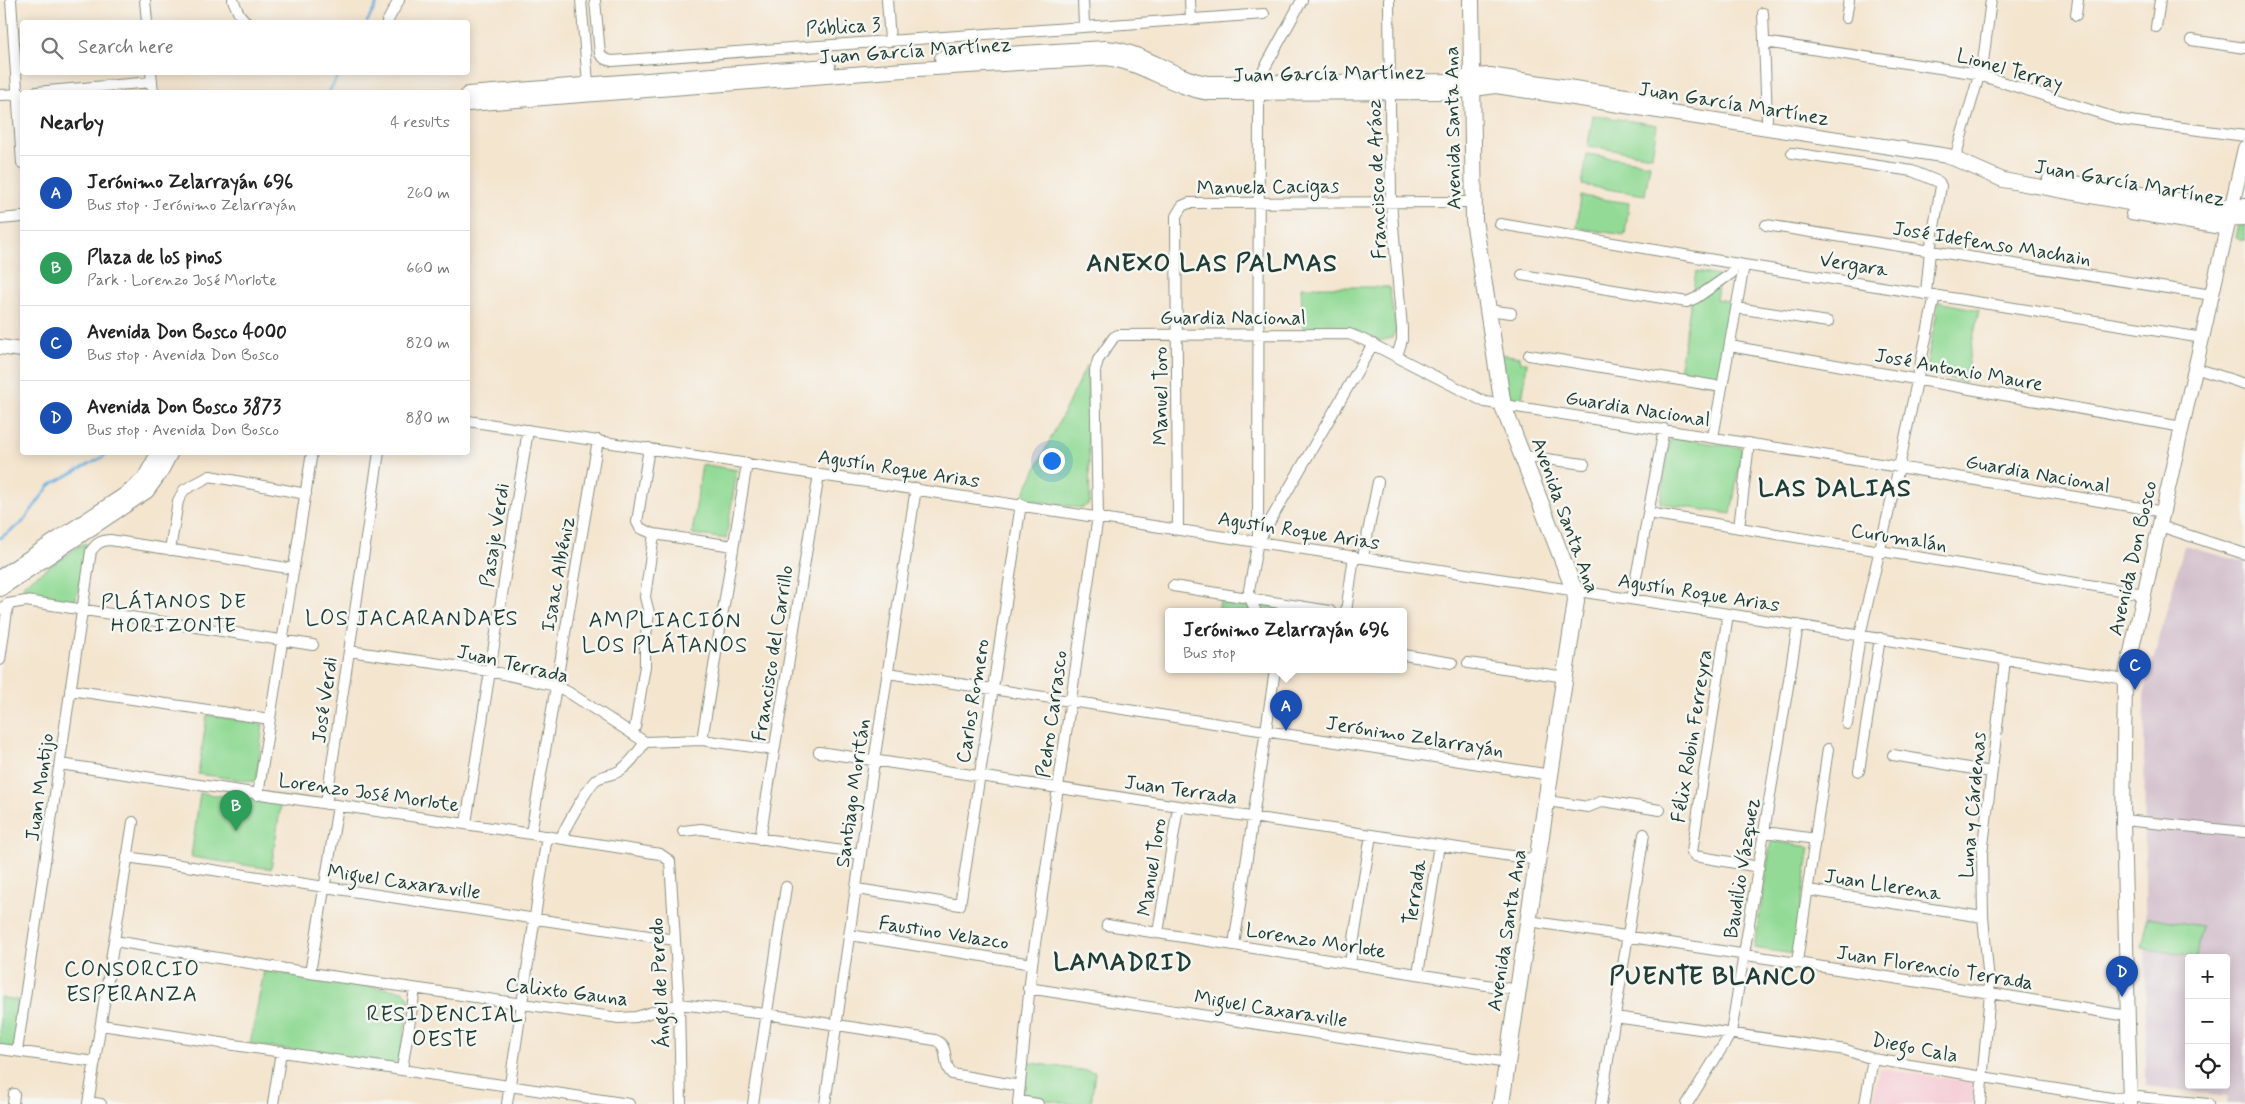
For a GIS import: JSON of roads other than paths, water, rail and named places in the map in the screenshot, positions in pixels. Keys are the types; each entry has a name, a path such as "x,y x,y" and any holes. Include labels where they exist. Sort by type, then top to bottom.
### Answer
{"main road":[{"name":"Avenida Santa Ana","path":"1471,0 1473,202 1503,406 1575,592 1577,610 1501,1104"},
{"name":"Juan García Martínez","path":"470,94 588,83 1105,48 1126,50 1197,81 1260,88"},
{"name":"Juan García Martínez","path":"470,104 917,69 1091,58 1128,62 1197,92 1260,88 1389,86 1452,92 1484,75 1767,119 1956,154 2012,173 2245,218"},
{"name":"Juan García Martínez","path":"1472,83 1956,154"},
{"name":"Avenida Don Bosco","path":"2130,1100 2123,820 2125,679 2212,295 2234,216 2244,157"},
{"path":"0,347 20,350"},
{"path":"0,577 126,494 144,478 157,455"},
{"path":"0,589 147,491 160,473 169,455"}],"street":[{"path":"0,95 20,94 11,0"},
{"path":"145,0 147,20"},
{"path":"233,0 239,14 244,20"},
{"path":"388,20 399,0"},
{"path":"581,0 588,83"},
{"name":"Pública 3","path":"595,0 599,49 605,59 616,61 1084,25 1264,14"},
{"path":"887,0 890,40"},
{"path":"1083,0 1084,25"},
{"path":"1190,0 1191,19"},
{"path":"1254,608 1250,598 1258,541 1260,88 1262,73 1302,0"},
{"name":"Francisco de Aráoz","path":"1389,0 1391,202 1402,328 1402,340 1397,356"},
{"path":"1846,18 1848,0"},
{"path":"1956,154 1980,74 1991,0"},
{"path":"2076,15 2078,0"},
{"path":"2156,27 2160,0"},
{"path":"1763,13 1767,119"},
{"path":"2191,40 2245,48"},
{"name":"Lionel Terray","path":"1764,42 1980,74 2122,120 2245,136"},
{"path":"59,90 152,82"},
{"path":"1792,153 1912,171 1939,182 1941,186 1930,251 1930,294 1917,379 1899,467 1860,635 1847,724"},
{"name":"Manuela Cacigas","path":"1182,206 1190,204 1259,203 1473,202"},
{"name":"Manuel Toro","path":"1178,528 1176,216 1182,206"},
{"path":"2130,214 2234,216"},
{"path":"0,219 20,217"},
{"name":"Vergara","path":"1500,224 2203,338"},
{"name":"José Idefenso Machain","path":"1766,225 2212,295"},
{"path":"1522,275 1687,302 1696,298 1732,273 1739,264"},
{"path":"1713,437 1737,308 1739,264"},
{"path":"1737,308 1828,322"},
{"path":"1488,310 1510,313"},
{"name":"Guardia Nacional","path":"1118,335 1348,334 1397,356 1476,399 1503,406 1664,429 2164,512"},
{"name":"Pedro Carrasco","path":"1019,1102 1028,988 1098,516 1095,371 1098,360 1114,337 1118,335"},
{"path":"1258,541 1373,344"},
{"name":"José Antonio Maure","path":"1730,346 2182,427"},
{"path":"1529,355 1722,388"},
{"path":"2195,368 2245,384"},
{"name":"Agustín Roque Arias","path":"470,421 1178,528 1575,592 1632,599 1880,638 2125,679"},
{"path":"1632,599 1664,429"},
{"name":"Pasaje Verdi","path":"466,823 528,430"},
{"name":"Isaac Albéniz","path":"530,833 598,440"},
{"path":"1739,528 1750,443"},
{"path":"649,448 637,522 640,528 654,534 734,546"},
{"path":"258,794 312,455"},
{"name":"José Verdi","path":"326,804 379,455"},
{"path":"1523,456 1584,464"},
{"path":"702,740 747,463"},
{"name":"Francisco del Carrillo","path":"760,839 819,474"},
{"path":"294,570 170,550 178,501 184,490 210,476 306,494"},
{"path":"1347,608 1378,482"},
{"name":"Santiago Moritán","path":"827,1104 874,762 916,488"},
{"name":"Carlos Romero","path":"857,889 960,905 1021,504"},
{"name":"Curumalán","path":"1648,513 2144,594"},
{"path":"2160,526 2245,554"},
{"path":"632,733 636,727 645,666 644,643 649,613 645,597 654,534"},
{"name":"Juan Montijo","path":"17,1052 91,551 96,544 110,540 170,550"},
{"path":"1173,586 1312,608"},
{"path":"0,660 4,606 26,601 81,611 313,644"},
{"name":"Félix Robin Ferreyra","path":"1728,614 1692,852 1702,858 1759,867"},
{"name":"Baudilio Vázquez","path":"1687,1104 1731,1033 1746,954 1798,625"},
{"path":"1859,771 1880,638"},
{"name":"Juan Terrada","path":"349,651 490,671 556,686 645,742"},
{"path":"1407,656 1452,663"},
{"name":"Luna y Cárdenas","path":"1980,1104 1990,992 1983,917 1982,847 2005,660"},
{"path":"1468,663 1566,677"},
{"name":"Jerónimo Zelarrayán","path":"888,673 1551,775"},
{"path":"1234,945 1275,673"},
{"path":"70,690 270,719"},
{"path":"561,838 591,784 598,778 624,768 645,742 702,740 774,750"},
{"path":"1797,962 1828,749"},
{"name":"Juan Terrada","path":"819,752 874,762 1538,860"},
{"path":"1893,755 1991,772"},
{"name":"Lorenzo José Morlote","path":"60,764 530,833 660,854 670,861"},
{"path":"1547,801 1588,807 1602,801 1660,810"},
{"path":"310,973 338,806"},
{"name":"Manuel Toro","path":"1158,933 1178,807"},
{"path":"2123,820 2245,832"},
{"path":"101,1104 88,1103 133,822"},
{"path":"683,831 700,829 861,854"},
{"name":"Juan Llerena","path":"1765,832 1816,840"},
{"name":"Félix Robin Ferreyra","path":"1601,1104 1644,834"},
{"path":"1350,963 1371,835"},
{"path":"506,1104 547,836"},
{"name":"Terrada","path":"1418,974 1439,846"},
{"name":"Miguel Caxaraville","path":"127,857 675,940"},
{"name":"Ángel de Peredo","path":"670,861 679,1004 681,1104"},
{"path":"753,1104 786,887"},
{"name":"Juan Llerena","path":"1808,890 1983,917"},
{"name":"Juan Florencio Terrada","path":"1529,921 1990,992 2127,1016"},
{"name":"Lorenzo Morlote","path":"1107,925 1518,990"},
{"name":"Faustino Velazco","path":"850,934 1032,964"},
{"name":"Calixto Gauna","path":"114,941 310,973 618,1018 636,1017 679,1004 766,1014 935,1040 940,1042 946,1050 945,1064 952,1074 1020,1086"},
{"path":"402,1069 415,988"},
{"name":"Miguel Caxaraville","path":"1028,988 1507,1063"},
{"name":"Diego Cala","path":"1616,1017 1846,1050 1873,1059 2112,1098 2208,1104"},
{"path":"100,1025 629,1104"},
{"path":"0,1049 95,1062"},
{"path":"273,1104 282,1052"},
{"path":"1865,1104 1873,1059"},
{"path":"1019,1102 1038,1104"}],"waterway":[{"path":"368,20 379,0"},
{"path":"330,90 338,75"},
{"path":"0,538 22,523 50,485 105,455"}],"place":[{"name":"Avenida Don Bosco 4000","path":"2135,690"},
{"name":"Jerónimo Zelarrayán 696","path":"1286,731"},
{"name":"Plaza de los pinos","path":"236,831"},
{"name":"Avenida Don Bosco 3873","path":"2122,997"}],"district":[{"name":"ANEXO LAS PALMAS","path":"1212,262"},
{"name":"LAS DALIAS","path":"1835,487"},
{"name":"PLÁTANOS DE HORIZONTE","path":"174,613"},
{"name":"LOS JACARANDAES","path":"412,617"},
{"name":"AMPLIACIÓN LOS PLÁTANOS","path":"665,632"},
{"name":"LAMADRID","path":"1123,961"},
{"name":"PUENTE BLANCO","path":"1713,975"},
{"name":"CONSORCIO ESPERANZA","path":"132,980"},
{"name":"RESIDENCIAL OESTE","path":"445,1026"}]}
